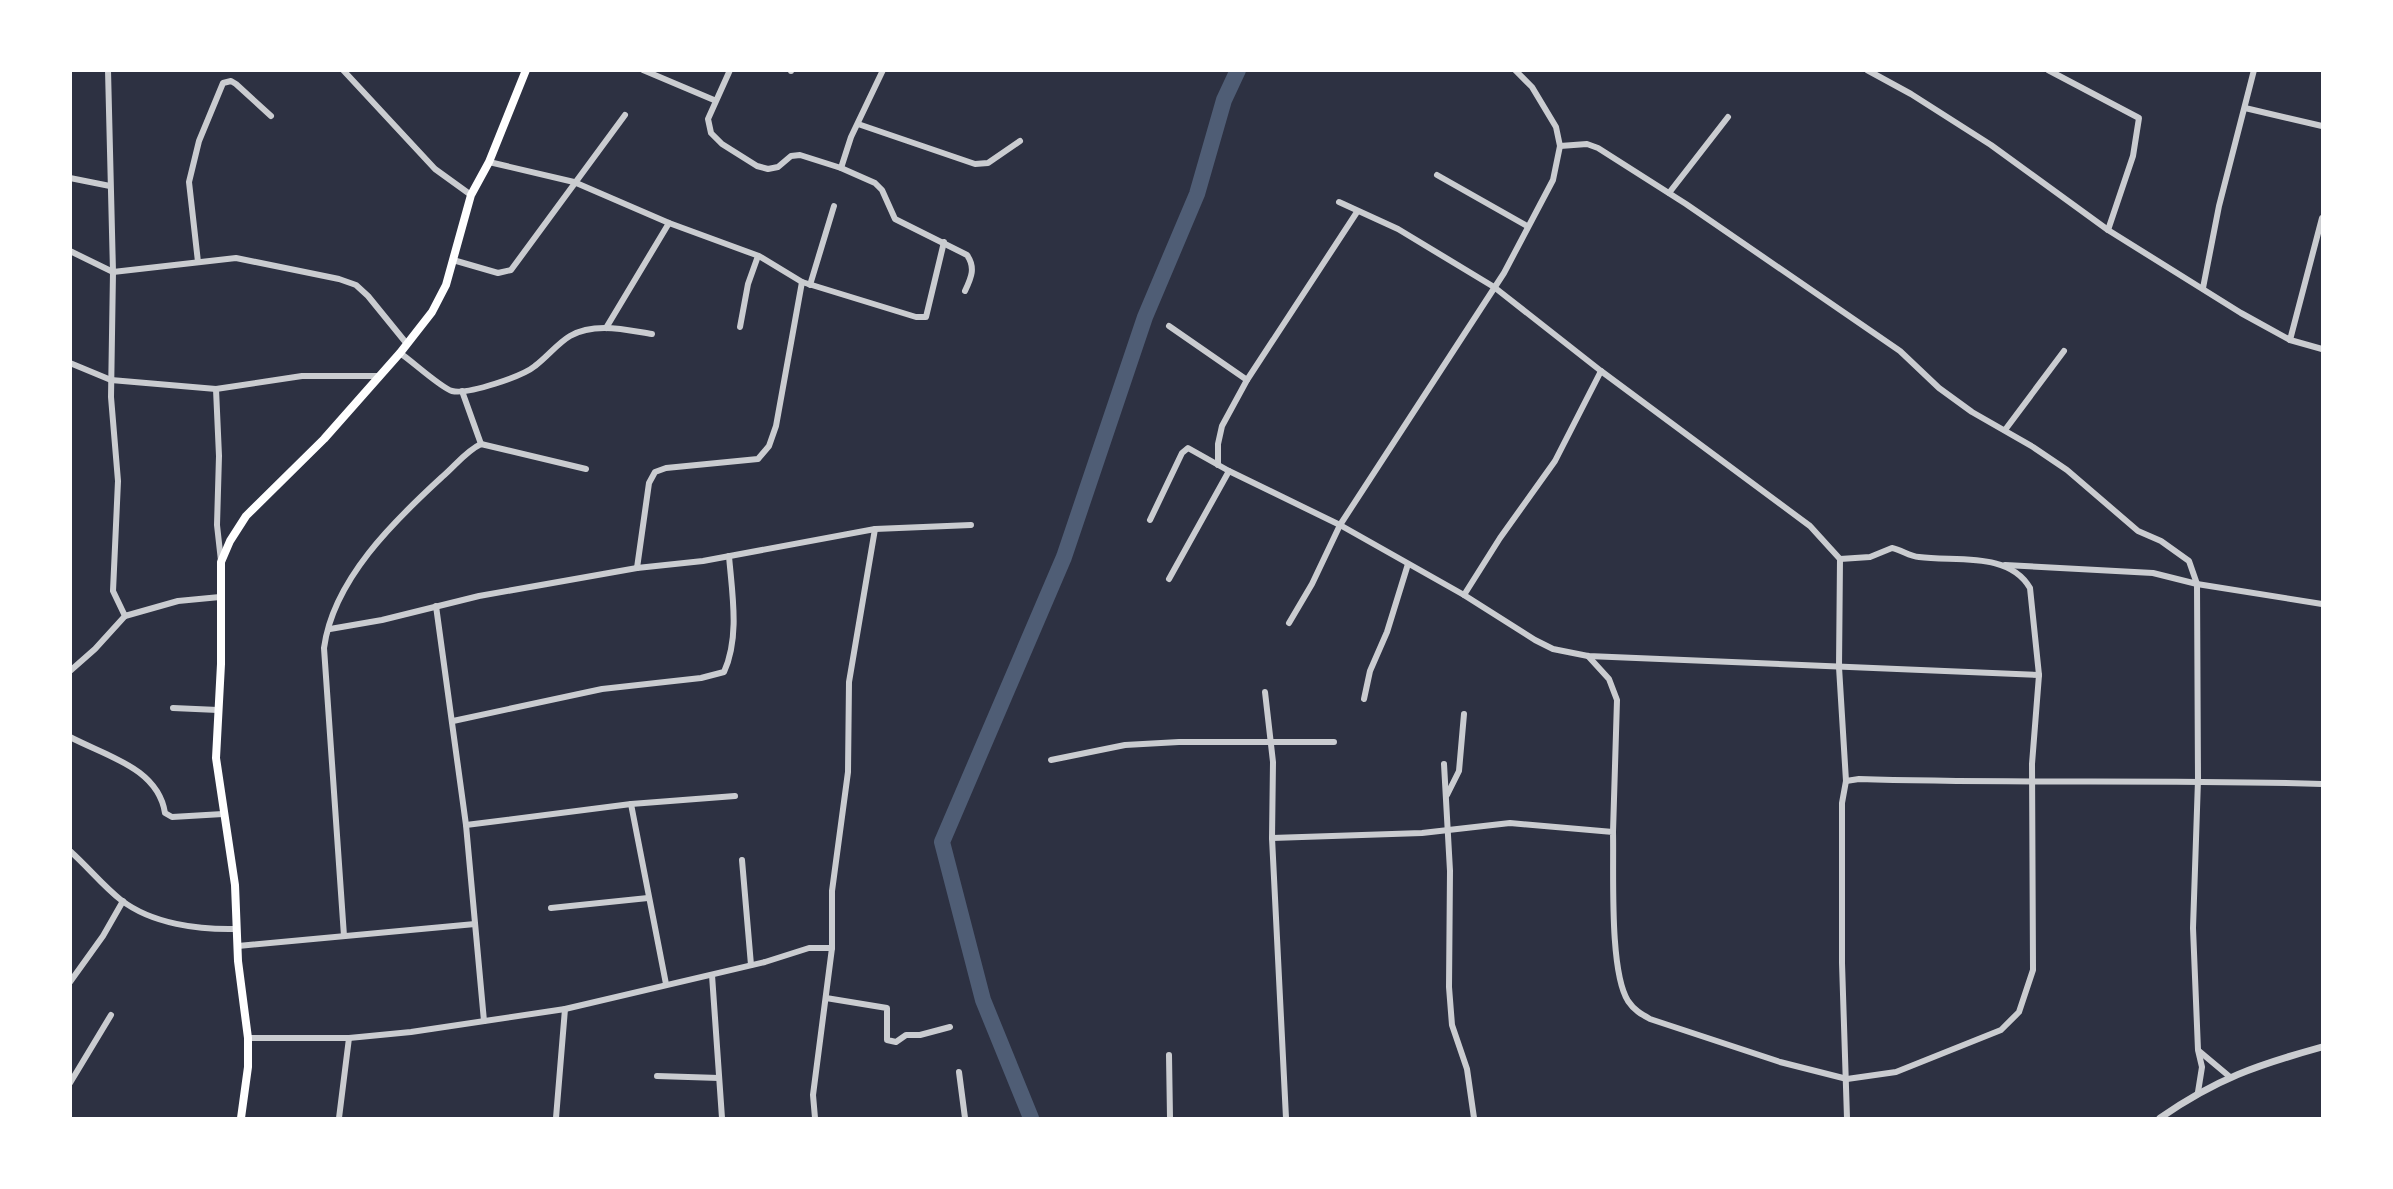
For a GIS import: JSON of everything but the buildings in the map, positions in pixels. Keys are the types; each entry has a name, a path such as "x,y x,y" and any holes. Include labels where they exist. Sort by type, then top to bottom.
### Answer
{"main road":[{"path":"241,1119 248,1067 248,1038 238,946 235,885 216,766 221,664 221,562 230,541 246,516 303,461 380,376 407,344 440,298 471,195 489,162 526,70"}],"street":[{"path":"108,70 113,272 111,380 118,481 113,591 125,616"},
{"path":"343,70 435,169 471,195"},
{"path":"643,70 714,100"},
{"path":"730,70 714,100 708,119 711,133 722,144 757,166 768,169 778,167 791,156 800,155 841,168 875,183 882,190 895,219 958,249 971,262 973,271 965,291"},
{"path":"841,168 883,70"},
{"path":"1290,623 1312,584 1340,525 1494,287 1554,180 1560,146 1556,127 1532,87 1515,70"},
{"path":"1867,70 1991,145 2108,230 2290,340 2322,349"},
{"path":"2048,70 2139,118 2133,156 2108,230"},
{"path":"2204,288 2219,206 2254,70"},
{"path":"198,262 189,182 199,141 224,83 231,81 236,84 271,116"},
{"path":"2245,108 2322,126"},
{"path":"453,260 498,273 511,270 625,115"},
{"path":"1669,193 1728,117"},
{"path":"858,124 975,164 987,163 1020,141"},
{"path":"1560,146 1587,144 1598,148 1669,193 1900,351 1939,388 1972,412 2005,430 2067,470 2138,531 2180,553 2189,561 2197,584 2198,780 2193,928 2198,1050 2202,1067 2198,1092"},
{"path":"489,162 574,182 669,223 758,256 777,265 802,282 870,305 916,317 926,317 944,242"},
{"path":"1437,175 1527,226"},
{"path":"70,178 110,186"},
{"path":"1340,202 1357,212 1398,229 1494,287 1601,371 1810,526 1840,559 1839,667 1846,781 1842,803 1842,963 1847,1119"},
{"path":"810,285 834,206"},
{"path":"1218,465 1218,444 1222,426 1247,380 1357,212"},
{"path":"2290,340 2322,218"},
{"path":"606,328 669,223"},
{"path":"70,251 113,272 236,258 356,285 407,344"},
{"path":"740,327 747,284 758,256"},
{"path":"637,568 649,483 655,471 758,459 769,446 776,426 802,282"},
{"path":"1169,326 1247,380"},
{"path":"400,352 451,391 462,392 519,375 533,368 570,336 606,328 652,334"},
{"path":"2005,430 2064,351"},
{"path":"70,363 111,380 216,389 302,376 380,376"},
{"path":"1464,595 1500,538 1555,461 1601,371"},
{"path":"216,389 219,456 217,525 221,562"},
{"path":"462,392 481,444"},
{"path":"481,444 586,469"},
{"path":"344,936 324,663 325,638 355,571 371,549 420,498 481,444"},
{"path":"1150,520 1185,449 1188,448 1229,471 1340,525 1464,595 1553,649 1588,656 1839,667 1933,668 2039,675"},
{"path":"1169,579 1229,471"},
{"path":"330,628 382,620 435,606 637,568 729,556 875,530 971,525"},
{"path":"815,1119 813,1095 832,948 832,891 848,772 849,682 875,530"},
{"path":"1840,559 1870,557 1892,548 1918,557 2004,565 2153,573 2197,584 2322,604"},
{"path":"453,721 592,691 701,678 724,672 731,656 733,612 729,556"},
{"path":"1364,699 1370,671 1387,632 1408,564"},
{"path":"1588,656 1609,679 1617,700 1613,832 1616,940 1620,977 1627,1000 1636,1011 1650,1019 1780,1062 1847,1079 1896,1072 2001,1030 2019,1012 2033,970 2033,749 2039,675 2030,588 2023,577 2004,565"},
{"path":"70,671 95,649 125,616 178,601 220,597"},
{"path":"435,606 466,825 484,1021"},
{"path":"1265,692 1274,791 1272,838 1286,1119"},
{"path":"173,708 218,710"},
{"path":"1446,796 1459,771 1464,714"},
{"path":"70,738 126,763 140,772 163,797 165,813 172,817 223,814"},
{"path":"1051,760 1125,745 1179,742 1270,744 1334,742"},
{"path":"1444,764 1448,830 1449,987 1452,1025 1469,1078 1474,1119"},
{"path":"1846,781 1859,779 2034,782 2198,780 2322,784"},
{"path":"466,825 631,804 735,795"},
{"path":"631,804 666,984"},
{"path":"1272,838 1343,837 1510,823 1613,832"},
{"path":"70,851 123,902 167,921 219,930 237,929"},
{"path":"742,860 751,965"},
{"path":"551,908 648,898"},
{"path":"70,982 103,936 123,902"},
{"path":"238,946 475,924"},
{"path":"248,1038 287,1040 349,1038 565,1009 712,975 809,948 832,948"},
{"path":"712,975 722,1119"},
{"path":"825,998 884,1006 888,1010 887,1040 893,1043 906,1035 920,1035 950,1027"},
{"path":"556,1119 565,1009"},
{"path":"70,1083 111,1015"},
{"path":"339,1119 349,1038"},
{"path":"2160,1119 2198,1092 2254,1066 2322,1047"},
{"path":"2198,1050 2230,1077"},
{"path":"1169,1055 1170,1119"},
{"path":"959,1072 965,1119"},
{"path":"657,1076 719,1078"}],"waterway":[{"path":"1031,1118 983,1000 942,842 1064,557 1145,317 1197,194 1224,100 1238,70"}]}
